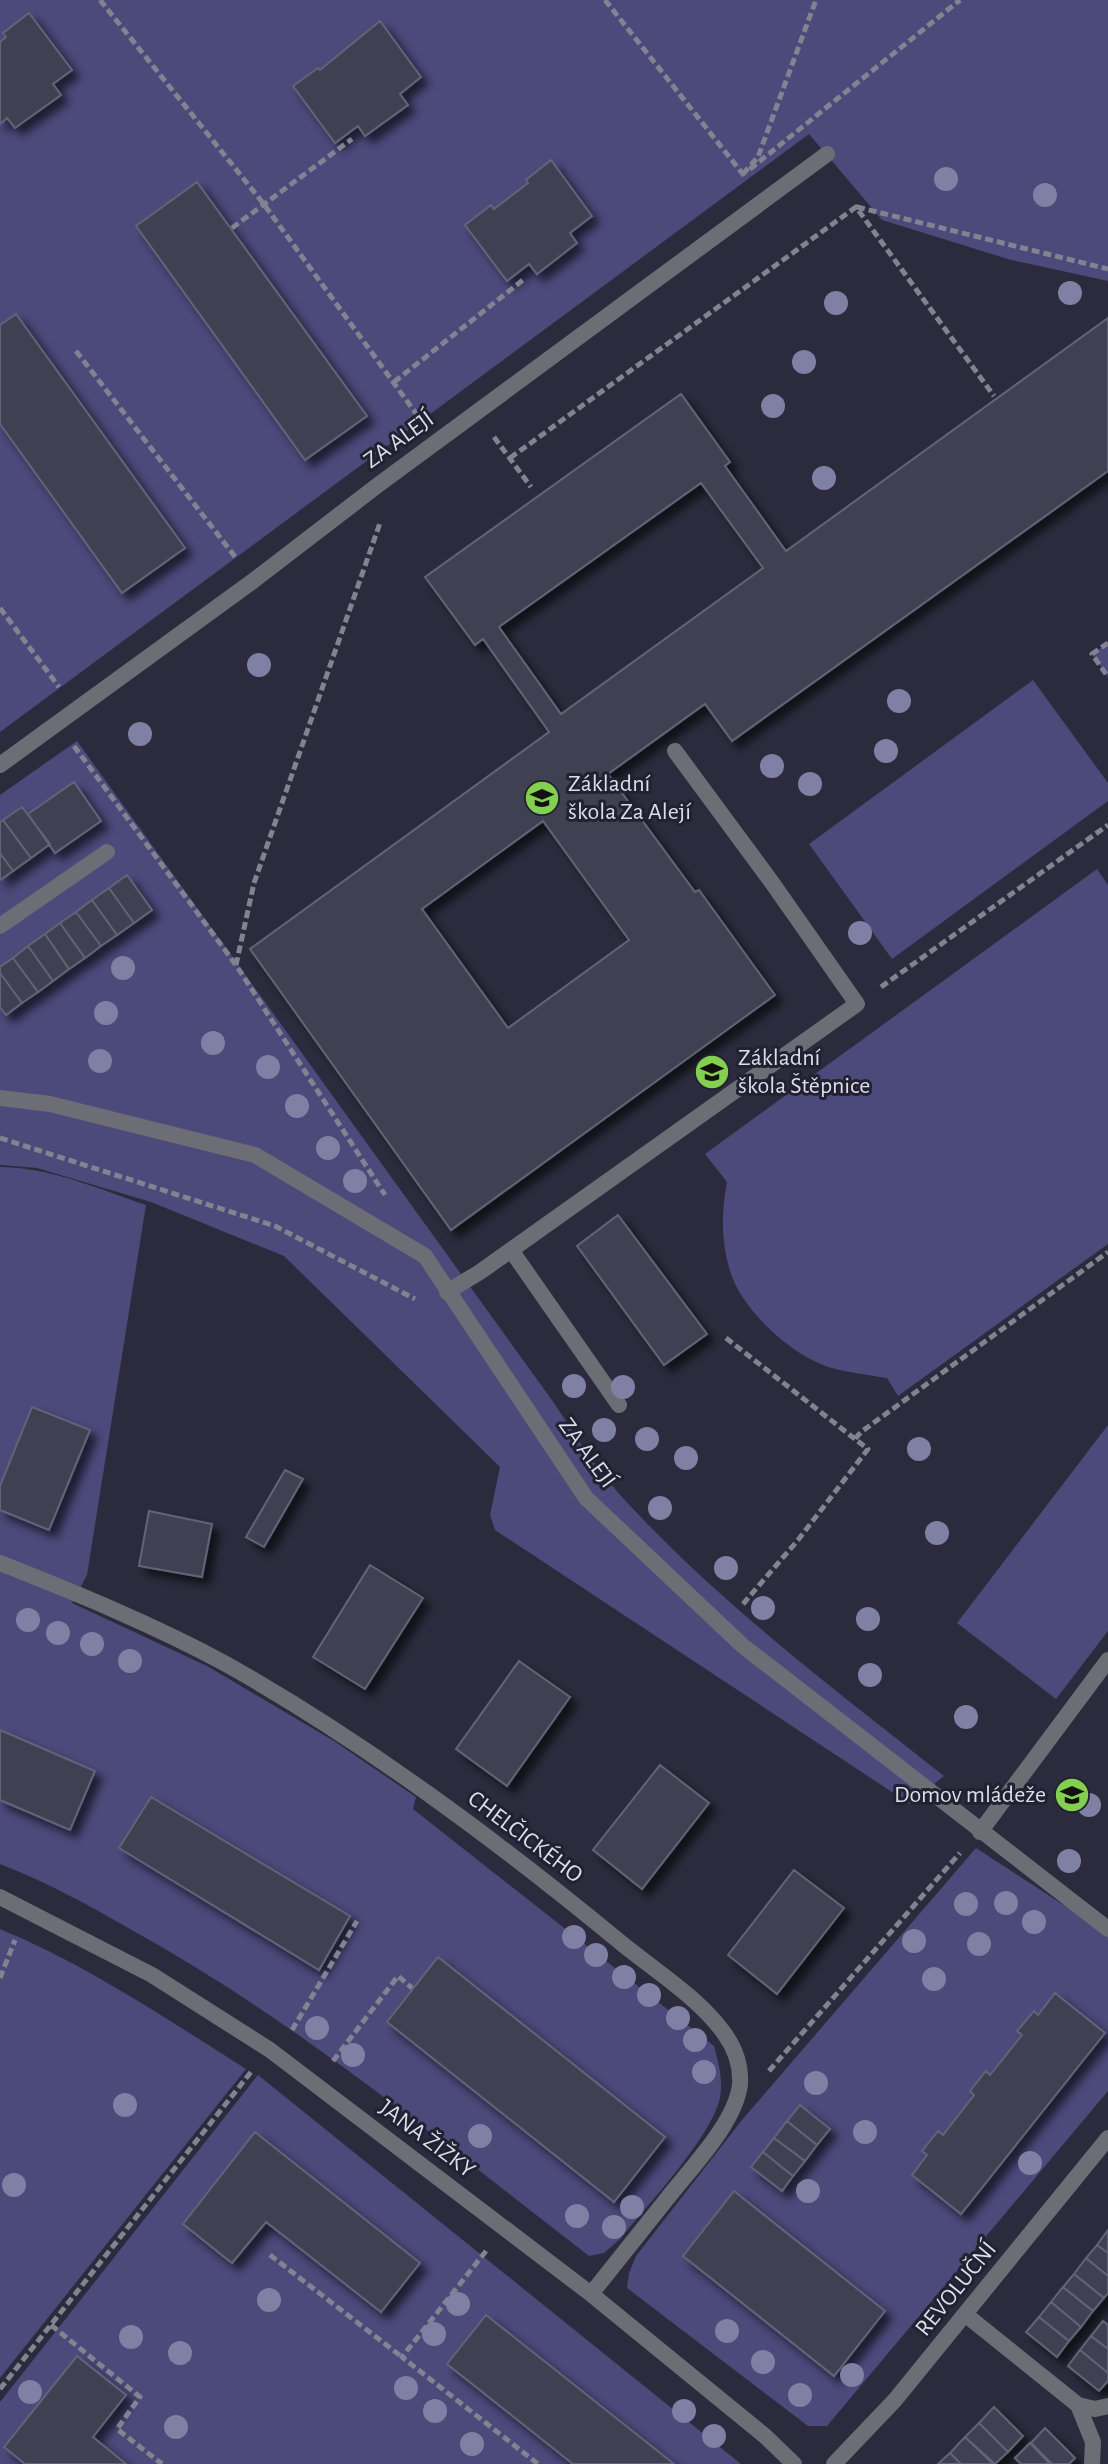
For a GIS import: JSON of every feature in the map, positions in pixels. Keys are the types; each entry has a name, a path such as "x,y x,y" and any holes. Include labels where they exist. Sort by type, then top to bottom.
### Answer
{"street":[{"name":"ZA ALEJÍ","path":"0,765 827,154"},
{"path":"447,1292 511,1250 857,1004 675,751"},
{"path":"0,926 107,852"},
{"name":"ZA ALEJÍ","path":"0,1098 50,1104 255,1155 425,1256 586,1498 743,1646 1108,1929"},
{"path":"511,1250 619,1405"},
{"name":"CHELČICKÉHO","path":"0,1563 124,1615 223,1663 296,1705 427,1793 560,1893 715,2023 725,2035 738,2060 740,2083 737,2097 711,2143 591,2294"},
{"path":"980,1832 1108,1660"},
{"name":"JANA ŽIŽKY","path":"0,1897 152,1975 270,2050 591,2294 765,2436 794,2464"},
{"name":"REVOLUČNÍ","path":"834,2464 895,2400 1108,2138"},
{"path":"966,2315 1078,2405 1095,2409 1108,2406"},
{"path":"1078,2405 1093,2442 1092,2464"}],"path":[{"path":"100,0 263,203 438,443"},
{"path":"605,0 764,200"},
{"path":"743,174 758,157 816,0"},
{"path":"743,174 960,0"},
{"path":"232,228 352,139"},
{"path":"510,458 856,207 1108,269"},
{"path":"856,207 994,396"},
{"path":"394,382 523,280"},
{"path":"76,351 253,581"},
{"path":"477,414 531,487"},
{"path":"236,965 254,883 380,521"},
{"path":"0,608 76,710"},
{"path":"1108,643 1092,654 1108,677"},
{"path":"58,724 236,965 391,1203"},
{"path":"0,1138 275,1226 422,1302"},
{"path":"855,1439 1108,1252"},
{"path":"726,1338 868,1449 798,1540 742,1605"},
{"path":"737,2097 767,2073 980,1832"},
{"path":"0,1978 28,1909"},
{"path":"290,2035 357,1921"},
{"path":"316,2084 398,1976 412,1988"},
{"path":"0,2389 270,2050"},
{"path":"402,2357 490,2247"},
{"path":"270,2255 538,2464"},
{"path":"51,2325 140,2397 117,2429 162,2464"}],"shaded area":[{"path":"0,0 1108,0 1108,281 1011,260 882,220 809,134 0,732"},
{"path":"1108,643 1108,677 1092,654"},
{"path":"1033,680 1108,783 1108,801 892,959 809,844"},
{"path":"77,741 612,1486 737,1608 944,1776 910,1804 495,1530 490,1515 500,1467 284,1256 151,1202 37,1168 0,1165 0,795"},
{"path":"1097,869 1108,885 1108,1244 898,1396 887,1378 832,1368 802,1354 758,1318 737,1288 724,1240 727,1182 705,1154"},
{"path":"0,1167 55,1175 146,1205 87,1575 72,1603 207,1666 334,1741 416,1797 413,1809 714,2046 721,2088 712,2118 676,2172 620,2239 604,2253 589,2256 366,2084 191,1964 98,1911 0,1864"},
{"path":"1108,1425 1108,1631 1056,1699 957,1623"},
{"path":"976,1848 1108,1934 1108,2091 827,2426 808,2426 627,2288 629,2273 636,2256 742,2120"},
{"path":"0,1929 95,1976 246,2069 0,2378"},
{"path":"258,2075 741,2464 0,2464 0,2402"}],"building":[{"path":"29,13 72,70 53,84 61,95 15,128 7,118 0,124 0,42 6,37 3,33"},
{"path":"380,21 421,77 400,94 408,105 365,136 358,126 335,143 293,86 318,68 320,70"},
{"path":"551,160 592,216 570,233 577,243 537,274 529,264 507,281 465,225 491,205 494,209 528,183 526,180"},
{"path":"197,182 367,416 305,460 136,226"},
{"path":"16,314 185,548 122,593 0,424 0,325"},
{"name":"Základní škola Za Alejí","path":"1108,318 1108,471 732,741 705,704 608,774 695,892 699,890 775,995 451,1230 250,949 549,732 483,639 475,645 425,577 681,394 730,462 725,466 786,551","holes":["701,483 763,568 561,714 499,627","543,821 629,940 508,1028 422,909"]},
{"path":"74,782 101,821 55,853 28,814"},
{"path":"22,807 50,844 31,858 3,820"},
{"path":"3,820 31,858 13,871 0,853 0,822"},
{"path":"0,853 13,871 0,880"},
{"path":"127,875 152,910 134,923 109,888"},
{"path":"109,888 134,923 117,935 92,900"},
{"path":"92,900 117,935 101,946 76,912"},
{"path":"76,912 101,946 85,958 60,923"},
{"path":"60,923 85,958 69,969 45,934"},
{"path":"45,934 69,969 53,981 28,946"},
{"path":"28,946 53,981 38,992 13,958"},
{"path":"13,958 38,992 22,1003 0,973 0,967"},
{"path":"0,973 22,1003 6,1015 0,1007"},
{"path":"618,1215 707,1334 664,1365 577,1246"},
{"path":"32,1407 90,1430 49,1530 0,1510 0,1486"},
{"path":"285,1470 303,1479 264,1547 246,1537"},
{"path":"149,1511 212,1524 202,1577 139,1566"},
{"path":"370,1565 423,1598 365,1689 313,1657"},
{"path":"519,1661 570,1697 507,1786 456,1749"},
{"path":"0,1730 95,1771 70,1830 0,1800"},
{"path":"660,1765 709,1803 642,1889 593,1850"},
{"path":"151,1797 350,1916 319,1970 119,1848"},
{"path":"794,1870 844,1908 777,1994 728,1955"},
{"path":"438,1957 665,2137 614,2202 387,2022"},
{"path":"1055,1993 1105,2033 961,2214 912,2175 927,2155 922,2151 938,2131 943,2135 974,2095 970,2091 986,2071 990,2075 1022,2035 1017,2031 1034,2011 1038,2015"},
{"path":"800,2105 830,2129 817,2145 787,2121"},
{"path":"787,2121 817,2145 805,2161 774,2138"},
{"path":"255,2132 420,2263 381,2312 266,2222 232,2263 183,2224"},
{"path":"774,2138 805,2161 793,2176 763,2152"},
{"path":"763,2152 793,2176 782,2191 751,2167"},
{"path":"734,2191 885,2311 834,2376 683,2256"},
{"path":"1108,2230 1108,2253 1097,2245"},
{"path":"1097,2245 1108,2253 1108,2276 1086,2258"},
{"path":"1086,2258 1108,2276 1108,2293 1104,2298 1074,2274"},
{"path":"1074,2274 1104,2298 1093,2311 1063,2287"},
{"path":"1063,2287 1093,2311 1081,2327 1051,2302"},
{"path":"1051,2302 1081,2327 1069,2341 1039,2317"},
{"path":"486,2315 674,2464 573,2464 447,2364"},
{"path":"1039,2317 1069,2341 1057,2357 1026,2332"},
{"path":"1103,2321 1108,2325 1108,2349 1091,2336"},
{"path":"1091,2336 1108,2349 1108,2373 1080,2350"},
{"path":"1080,2350 1108,2373 1108,2381 1099,2391 1068,2366"},
{"path":"77,2356 126,2395 93,2437 126,2464 25,2464 4,2447"},
{"path":"994,2407 1023,2436 1008,2452 979,2423"},
{"path":"979,2423 1008,2452 995,2464 965,2437"},
{"path":"1045,2428 1075,2458 1069,2464 1052,2464 1031,2443"},
{"path":"965,2437 993,2464 961,2464 950,2453"},
{"path":"1030,2443 1050,2464 1021,2464 1015,2458"},
{"path":"950,2453 961,2464 938,2464"}],"place":[{"name":"Základní škola Za Alejí","path":"542,798"},
{"name":"Základní škola Štěpnice","path":"712,1072"},
{"name":"Domov mládeže","path":"1072,1795"}]}
